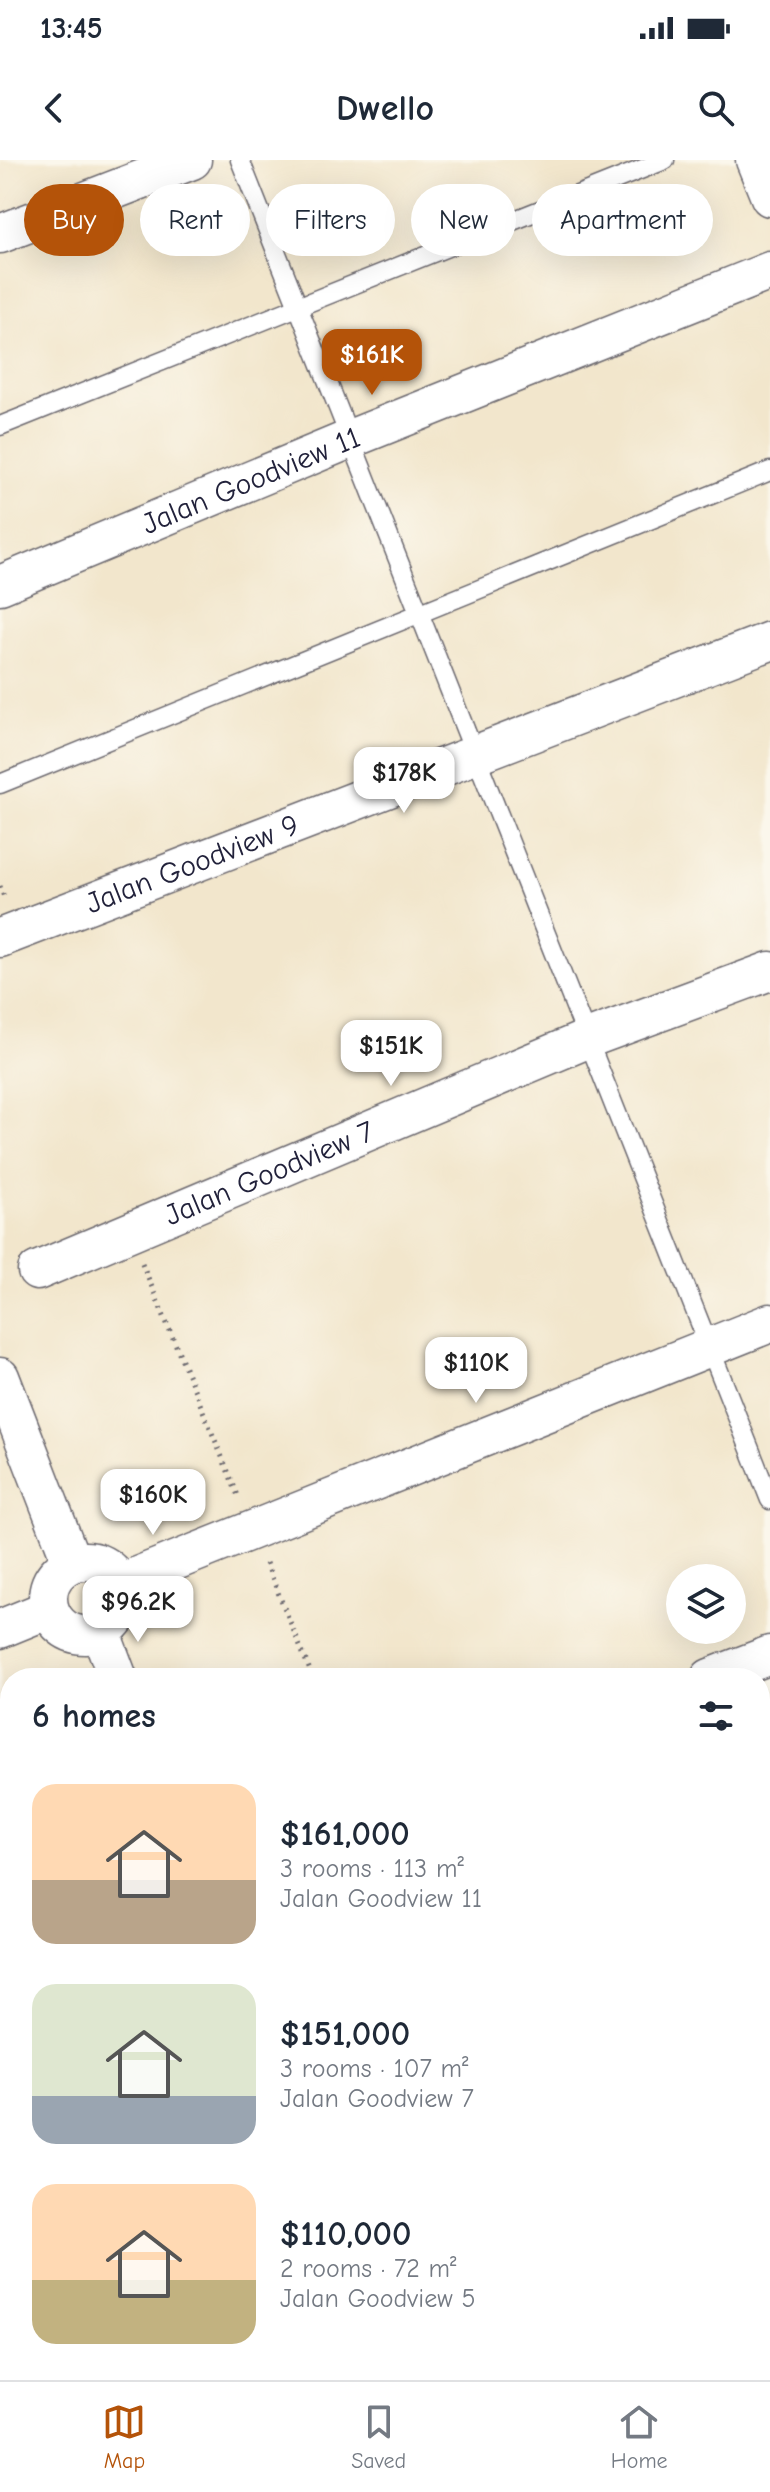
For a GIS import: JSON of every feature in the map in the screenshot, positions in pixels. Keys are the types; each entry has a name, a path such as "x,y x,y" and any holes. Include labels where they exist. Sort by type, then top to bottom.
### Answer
{"street":[{"path":"0,234 192,160"},
{"path":"755,160 770,197"},
{"name":"Jalan Goodview 11","path":"0,585 350,439 770,271"},
{"name":"Jalan Goodview 9","path":"8,935 770,641"},
{"name":"Jalan Goodview 7","path":"37,1271 587,1039 770,971"},
{"path":"120,1583 251,1528 770,1323"},
{"path":"0,1377 72,1563"},
{"path":"83,1561 105,1566 120,1583 123,1606 111,1626 101,1633 88,1636 64,1630 49,1609 49,1587 54,1577 72,1563 83,1561"},
{"path":"0,1629 49,1609"},
{"path":"101,1633 114,1668"},
{"path":"736,1668 770,1655"}],"lane":[{"path":"240,160 770,1500"},
{"path":"0,426 665,160"},
{"path":"0,784 770,471"}],"path":[{"path":"130,1233 309,1668"}]}
